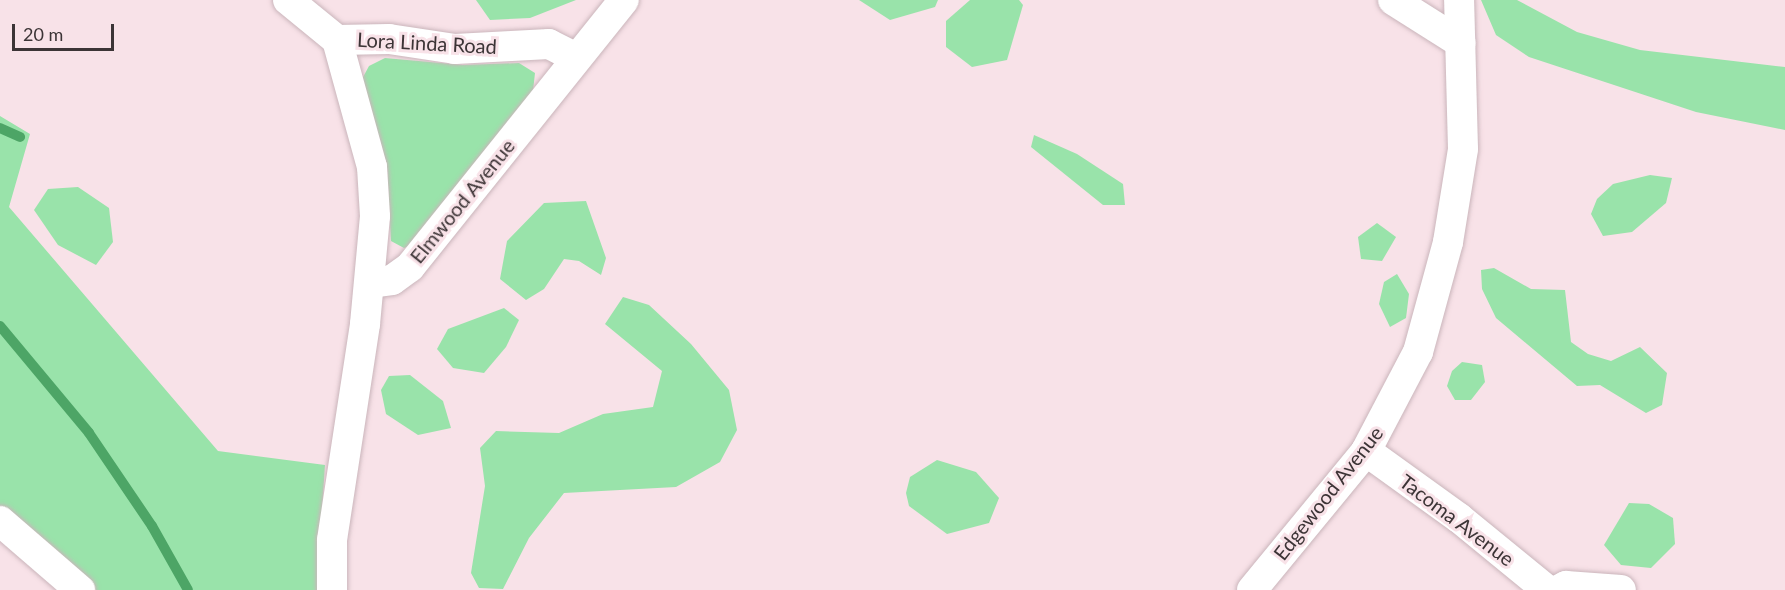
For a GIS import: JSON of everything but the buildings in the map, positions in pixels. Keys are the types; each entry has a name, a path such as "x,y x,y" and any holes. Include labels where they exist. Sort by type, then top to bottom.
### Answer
{"street":[{"name":"Lora Linda Road","path":"288,0 337,40 389,39 455,49 549,44 576,58"},
{"name":"Elmwood Avenue","path":"371,283 392,280 410,267 624,0"},
{"path":"1393,0 1461,43"},
{"name":"Edgewood Avenue","path":"1252,590 1366,451 1418,352 1448,242 1463,149 1459,0"},
{"path":"332,590 332,540 345,437 371,283 375,216 372,167 337,40"},
{"name":"Tacoma Avenue","path":"1366,451 1459,518 1547,590"},
{"path":"0,521 80,590"},
{"path":"1558,590 1566,586 1621,590"}],"green space":[{"path":"476,0 576,0 530,18 490,20"},
{"path":"859,0 938,0 935,7 890,20"},
{"path":"970,0 1019,0 1023,5 1007,60 972,67 946,47 946,21"},
{"path":"1481,0 1517,0 1577,32 1640,50 1785,67 1785,130 1696,112 1529,57 1496,35"},
{"path":"385,58 463,65 519,63 535,73 532,100 415,243 404,248 391,241 387,168 362,79 369,66"},
{"path":"0,116 30,134 9,207 218,451 325,465 317,590 95,590 0,507"},
{"path":"1034,135 1077,154 1123,184 1125,205 1103,205 1031,147"},
{"path":"1650,175 1672,178 1666,203 1632,232 1603,236 1591,214 1597,199 1613,184"},
{"path":"78,187 109,208 113,242 96,265 58,245 34,210 48,189"},
{"path":"586,201 606,258 601,275 579,261 564,259 544,289 526,300 500,279 507,241 544,203"},
{"path":"1377,223 1396,237 1382,261 1361,259 1358,237"},
{"path":"1494,268 1531,289 1565,290 1571,342 1588,354 1611,361 1640,347 1667,373 1662,405 1646,413 1600,385 1577,386 1496,318 1482,289 1481,270"},
{"path":"1397,274 1409,294 1406,318 1390,327 1379,304 1384,282"},
{"path":"623,297 649,305 691,344 729,390 737,430 720,462 676,487 564,493 529,538 503,589 479,588 471,573 485,486 480,448 496,431 559,433 603,414 653,407 662,371 605,324"},
{"path":"504,308 519,320 506,347 484,373 453,368 437,349 448,329"},
{"path":"1462,362 1482,365 1485,382 1471,400 1455,400 1447,386 1452,371"},
{"path":"410,375 443,401 451,428 418,435 386,414 381,390 389,376"},
{"path":"937,460 976,472 999,498 989,523 947,534 909,506 906,493 910,477"},
{"path":"1629,503 1649,504 1673,518 1675,544 1651,568 1621,565 1604,545"}],"waterway":[{"path":"0,128 20,137"},
{"path":"0,326 89,433 152,526 188,590"}]}
